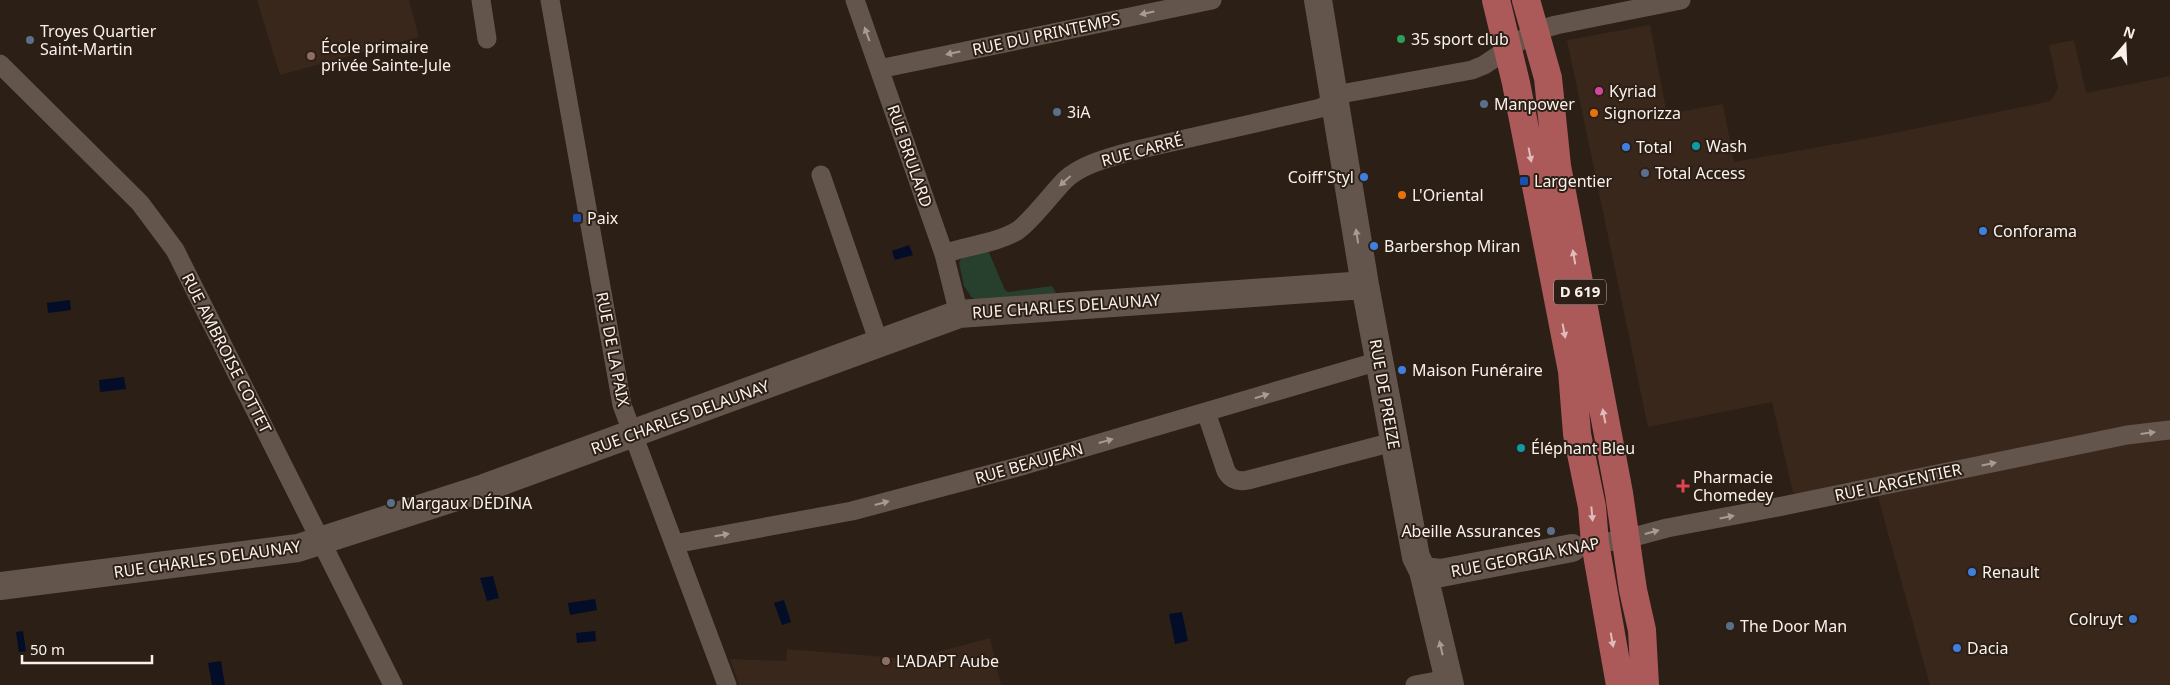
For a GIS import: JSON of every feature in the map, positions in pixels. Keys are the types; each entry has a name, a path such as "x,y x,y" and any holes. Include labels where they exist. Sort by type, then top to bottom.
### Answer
{"main road":[{"name":"D 619","path":"1496,0 1516,83 1572,371 1577,434 1592,507 1583,545 1620,685"},
{"name":"D 619","path":"1526,0 1548,78 1557,166 1642,630 1646,685"}],"street":[{"path":"481,0 487,38"},
{"name":"RUE DE LA PAIX","path":"550,0 622,404 727,685"},
{"name":"RUE BRULARD","path":"855,0 944,254 959,314"},
{"name":"RUE DU PRINTEMPS","path":"879,69 1212,0"},
{"name":"RUE DE PREIZE","path":"1318,0 1393,442 1416,558 1423,572 1449,682"},
{"name":"RUE CARRÉ","path":"944,254 1002,237 1018,230 1067,178 1091,164 1108,158 1321,108 1346,93 1472,70 1535,32 1556,25 1681,0"},
{"name":"RUE AMBROISE COTTET","path":"0,64 140,203 175,250 322,541 382,668 393,685"},
{"path":"821,175 879,343"},
{"name":"RUE CHARLES DELAUNAY","path":"0,586 298,548 484,488 959,314 1365,285"},
{"name":"RUE BEAUJEAN","path":"674,544 852,511 1025,465 1378,361"},
{"path":"1206,412 1228,476 1236,481 1248,480 1393,442"},
{"name":"RUE LARGENTIER","path":"1626,539 1666,528 1773,508 2127,435 2170,430"},
{"name":"RUE GEORGIA KNAP","path":"1423,572 1442,573 1583,545 1626,539"},
{"path":"1415,685 1449,682"}],"shaded area":[{"name":"École primaire privée Sainte-Jule","path":"257,0 409,0 419,37 280,75"},
{"path":"1650,25 1667,114 1723,104 1734,162 1869,138 2051,101 2058,88 2049,45 2074,40 2086,93 2170,76 2170,685 1930,685 1878,497 1793,493 1772,402 1648,427 1567,40"},
{"name":"L'ADAPT Aube","path":"990,638 1001,685 739,685 730,659 786,661 787,649 911,659"}],"green space":[{"path":"988,250 1005,290 1008,292 1052,286 1056,293 984,301 972,298 964,286 959,263 961,259"}],"water":[{"path":"909,245 913,255 895,260 892,251"},
{"path":"70,300 71,310 48,313 47,303"},
{"path":"124,377 126,389 100,392 99,380"},
{"path":"493,576 499,598 487,601 480,578"},
{"path":"595,599 597,610 570,615 568,603"},
{"path":"784,600 791,622 782,625 774,603"},
{"path":"1182,612 1188,641 1175,644 1169,614"},
{"path":"23,631 26,651 19,652 16,632"},
{"path":"595,631 596,641 577,643 576,633"},
{"path":"221,661 225,685 212,685 208,663"}],"place":[{"name":"35 sport club","path":"1401,39"},
{"name":"Troyes Quartier Saint-Martin","path":"30,40"},
{"name":"École primaire privée Sainte-Jule","path":"311,56"},
{"name":"Kyriad","path":"1599,91"},
{"name":"Manpower","path":"1484,104"},
{"name":"3iA","path":"1057,112"},
{"name":"Signorizza","path":"1594,113"},
{"name":"Wash","path":"1696,146"},
{"name":"Total","path":"1626,147"},
{"name":"Total Access","path":"1645,173"},
{"name":"Coiff'Styl","path":"1364,177"},
{"name":"Largentier","path":"1524,181"},
{"name":"L'Oriental","path":"1402,195"},
{"name":"Paix","path":"577,218"},
{"name":"Conforama","path":"1983,231"},
{"name":"Barbershop Miran","path":"1374,246"},
{"name":"Maison Funéraire","path":"1402,370"},
{"name":"Éléphant Bleu","path":"1521,448"},
{"name":"Pharmacie Chomedey","path":"1683,486"},
{"name":"Margaux DÉDINA","path":"391,503"},
{"name":"Abeille Assurances","path":"1551,531"},
{"name":"Renault","path":"1972,572"},
{"name":"Colruyt","path":"2133,619"},
{"name":"The Door Man","path":"1730,626"},
{"name":"Dacia","path":"1957,648"},
{"name":"L'ADAPT Aube","path":"886,661"}]}
